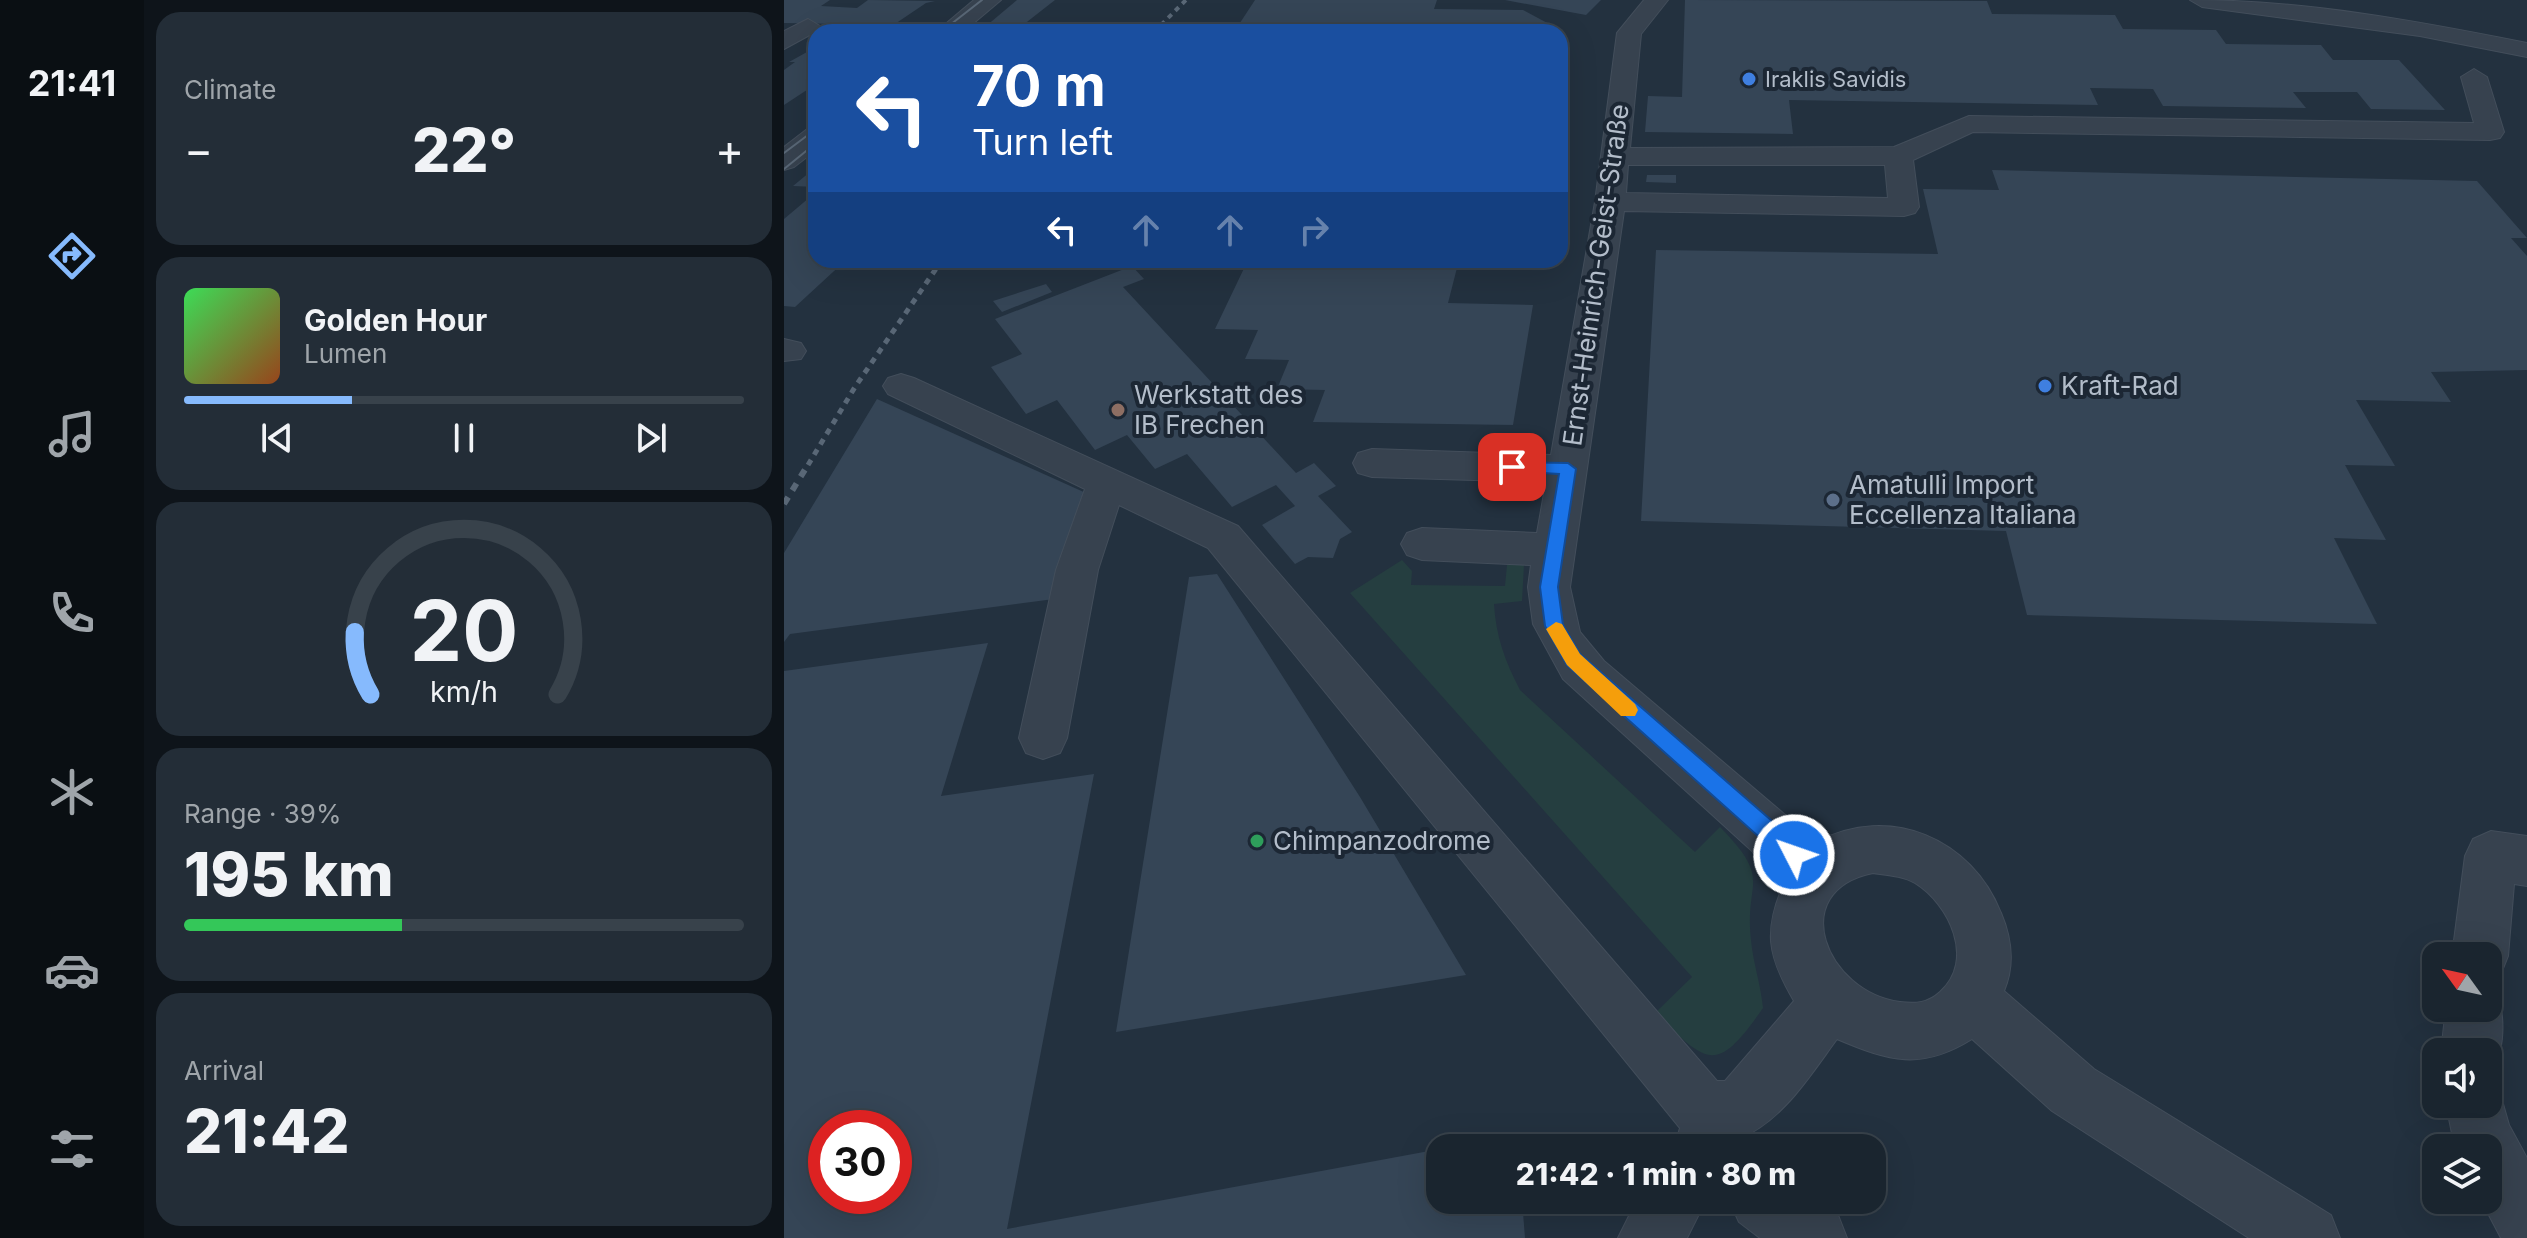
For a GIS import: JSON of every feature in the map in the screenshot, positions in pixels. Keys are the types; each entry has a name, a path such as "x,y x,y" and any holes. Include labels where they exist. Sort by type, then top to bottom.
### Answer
{"street":[{"path":"958,24 989,0"},
{"name":"Ernst-Heinrich-Geist-Straße","path":"1656,0 1629,33 1610,202 1555,550 1550,607 1554,626 1574,660 1817,875"},
{"path":"2202,0 2420,29 2527,50"},
{"path":"784,42 808,26"},
{"path":"784,49 808,51"},
{"path":"1614,157 1898,156 1969,124 2490,132 2474,77"},
{"path":"784,132 808,134"},
{"path":"784,161 808,142"},
{"path":"1610,202 1904,207 1898,156"},
{"path":"901,386 1206,526 1239,552 1682,1090 1699,1106 1710,1130 1752,1098 1830,1002"},
{"path":"1372,463 1568,469"},
{"path":"1043,738 1077,570 1107,483"},
{"path":"1422,544 1555,550"},
{"path":"1873,849 1907,853 1938,868 1961,890 1977,915 1984,945 1982,974 1971,1000 1950,1021 1921,1032 1889,1032 1857,1022 1830,1002 1811,978 1800,950 1797,922 1804,896 1817,875 1842,856 1873,849"},
{"path":"2482,942 2491,856 2527,861"},
{"path":"1971,1000 2073,1090 2308,1238"},
{"path":"2502,1174 2527,1221"},
{"path":"1650,1238 1665,1214"},
{"path":"1781,1214 1815,1238"}],"green space":[{"path":"1402,560 1412,571 1411,585 1505,586 1507,565 1524,565 1522,601 1494,604 1502,648 1520,690 1695,852 1720,827 1747,859 1753,881 1751,940 1763,1008 1723,1053 1712,1055 1701,1052 1655,1013 1692,977 1350,593"}],"building":[{"path":"784,0 830,0 821,6 857,8 868,0 935,1 926,3 895,24 784,23"},
{"path":"1017,0 1055,0 1024,24 988,24"},
{"path":"1255,0 1437,0 1434,9 1523,10 1549,24 1239,24"},
{"path":"1505,0 1601,0 1586,15"},
{"path":"1685,0 1987,1 1992,14 2115,15 2123,29 2216,30 2226,44 2321,45 2333,60 2399,60 2445,110 2371,109 2357,92 2293,92 2306,108 2163,106 2153,89 2090,88 2098,105 1789,100 1793,134 1645,132 1648,96 1682,97"},
{"path":"808,51 808,89 784,105 784,70 795,62 789,62"},
{"name":"Kraft-Rad","path":"1992,170 2477,181 2527,238 2511,238 2527,256 2527,370 2431,372 2451,402 2356,400 2395,466 2345,465 2386,540 2334,538 2377,624 2027,615 2006,531 1641,521 1656,250 1938,254 1923,189 1999,190"},
{"path":"808,174 808,187 793,186"},
{"path":"1647,175 1676,175 1676,183 1646,182"},
{"path":"808,199 808,268 837,268 795,307 784,306 784,219"},
{"path":"1127,268 1134,268 1144,279 1123,287 1296,473 1314,463 1336,486 1318,496 1352,532 1340,539 1333,558 1308,557 1295,564 1262,525 1295,506 1276,485 1232,507 1187,454 1155,469 1127,435 1095,450 1057,400 1026,414 991,367 1022,354 995,319"},
{"path":"1244,268 1457,268 1448,303 1533,305 1513,425 1313,422 1325,390 1277,389 1289,360 1245,359 1258,330 1215,329"},
{"path":"1046,284 1052,292 1002,312 993,301"},
{"path":"877,399 1097,498 1054,599 790,634 784,642 784,553"},
{"path":"1217,574 1360,797 1466,975 1116,1032 1189,577"},
{"path":"988,643 941,796 1094,774 1007,1229 1426,1152 1426,1214 1523,1214 1525,1238 784,1238 784,671"}],"tram line":[{"path":"951,24 982,0"},
{"path":"784,153 808,135"},
{"path":"784,169 808,150"}],"railway":[{"path":"1162,24 1186,0"},
{"path":"808,465 855,387 937,268"},
{"path":"784,504 809,463"}],"slow traffic":[{"path":"1556,629 1574,660 1628,710"}],"place":[{"name":"Iraklis Savidis","path":"1749,79"},
{"name":"Kraft-Rad","path":"2045,386"},
{"name":"Werkstatt des IB Frechen","path":"1118,410"},
{"name":"Amatulli Import Eccellenza Italiana","path":"1833,500"},
{"name":"Chimpanzodrome","path":"1257,841"}],"route":[{"path":"1512,467 1568,469 1549,587 1554,626 1563,645 1588,675 1794,855"}]}
